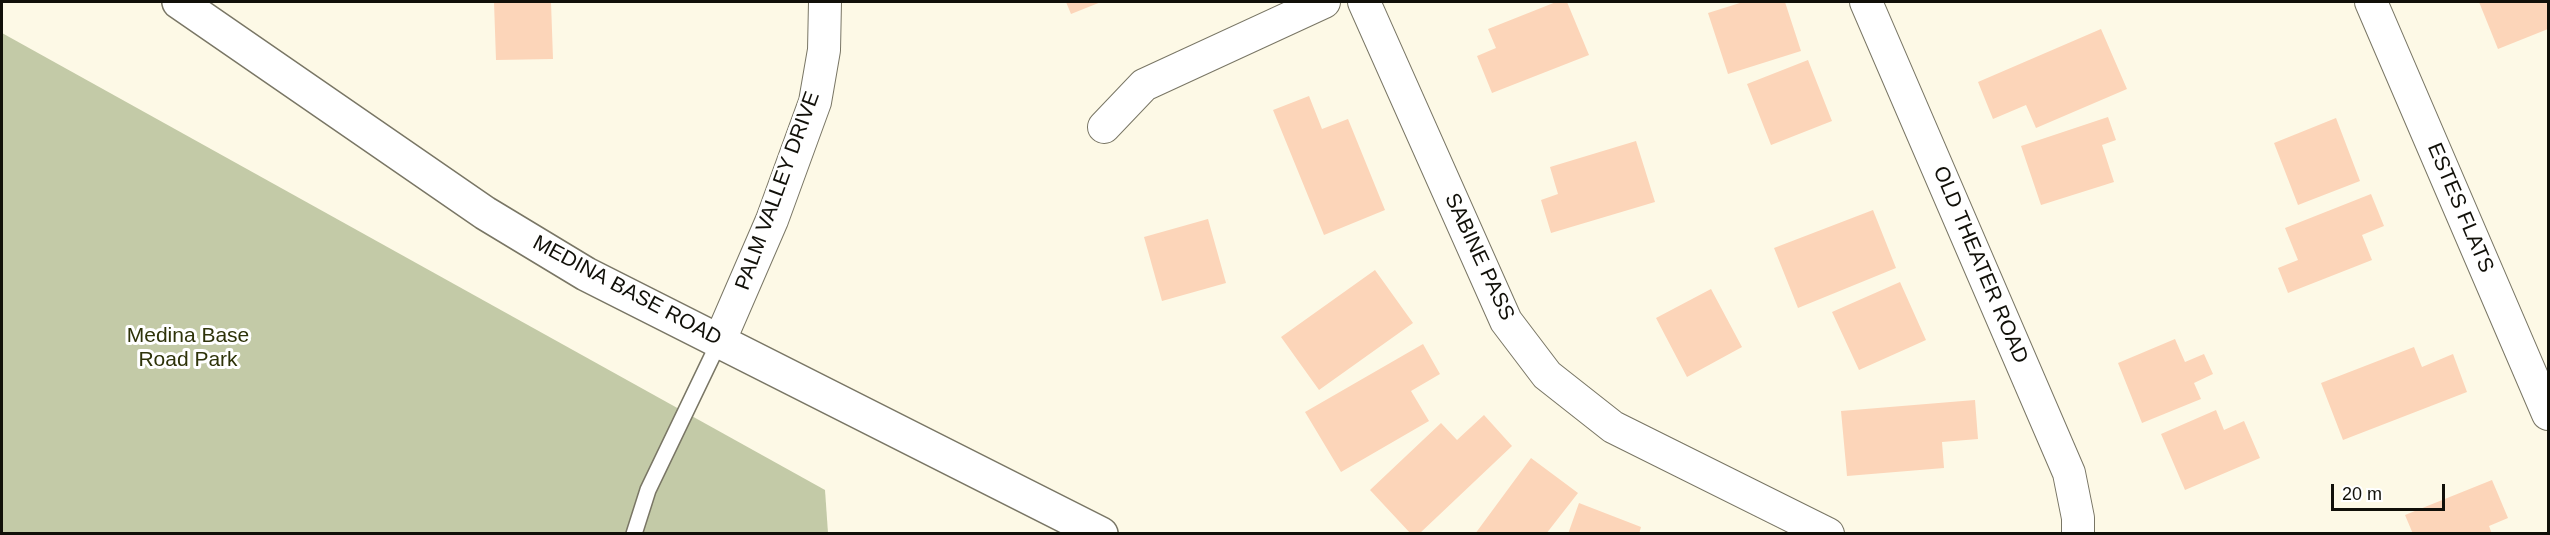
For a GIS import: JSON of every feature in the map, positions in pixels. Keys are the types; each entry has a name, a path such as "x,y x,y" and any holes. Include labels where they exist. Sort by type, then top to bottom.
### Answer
{"street":[{"name":"MEDINA BASE ROAD","path":"179,2 485,213 586,274 1101,534"},
{"name":"PALM VALLEY DRIVE","path":"720,340 772,220 815,102 824,50 825,2"},
{"path":"1104,127 1144,85 1324,2"},
{"name":"SABINE PASS","path":"1364,2 1506,321 1547,375 1613,426 1828,534"},
{"name":"OLD THEATER ROAD","path":"1866,2 2069,473 2078,518 2078,534"},
{"name":"ESTES FLATS","path":"2371,2 2548,414"}],"lane":[{"path":"634,534 648,490 720,340"}],"green space":[{"name":"Medina Base Road Park","path":"2,33 825,490 828,533 2,533"}],"building":[{"path":"494,2 551,2 553,59 496,60"},
{"path":"1066,2 1101,2 1071,14"},
{"path":"1556,2 1567,2 1589,55 1492,93 1477,56 1496,48 1488,29"},
{"path":"1743,2 1785,2 1801,51 1728,74 1708,13"},
{"path":"2479,2 2548,2 2548,29 2498,49"},
{"path":"2101,29 2127,89 2036,128 2026,105 1993,119 1978,82"},
{"path":"1808,60 1832,121 1771,145 1747,84"},
{"path":"1309,96 1322,129 1348,119 1385,210 1324,235 1273,110"},
{"path":"2108,117 2116,140 2102,145 2114,182 2041,205 2021,146"},
{"path":"2336,118 2360,181 2298,205 2274,143"},
{"path":"1636,141 1655,202 1551,233 1541,200 1558,194 1550,167"},
{"path":"2371,194 2384,226 2362,235 2372,260 2288,293 2278,268 2298,260 2285,228"},
{"path":"1873,210 1896,268 1798,308 1774,248"},
{"path":"1208,219 1226,283 1162,301 1144,237"},
{"path":"1375,270 1413,323 1319,390 1281,337"},
{"path":"1900,282 1926,340 1859,370 1832,312"},
{"path":"1711,289 1742,347 1687,377 1656,318"},
{"path":"2175,339 2185,362 2204,354 2213,374 2194,383 2201,399 2142,423 2118,363"},
{"path":"1423,344 1440,374 1411,391 1429,421 1341,472 1305,412"},
{"path":"2414,347 2422,367 2453,354 2467,392 2343,440 2321,383"},
{"path":"1975,400 1978,439 1942,442 1944,468 1847,476 1841,411"},
{"path":"2216,410 2224,430 2244,421 2260,458 2185,490 2161,434"},
{"path":"1484,415 1512,446 1419,534 1411,534 1370,490 1441,423 1457,440"},
{"path":"1531,458 1578,493 1546,534 1475,534"},
{"path":"2492,480 2508,518 2489,526 2492,534 2413,534 2405,515"},
{"path":"1579,503 1641,527 1639,534 1568,534"}]}
